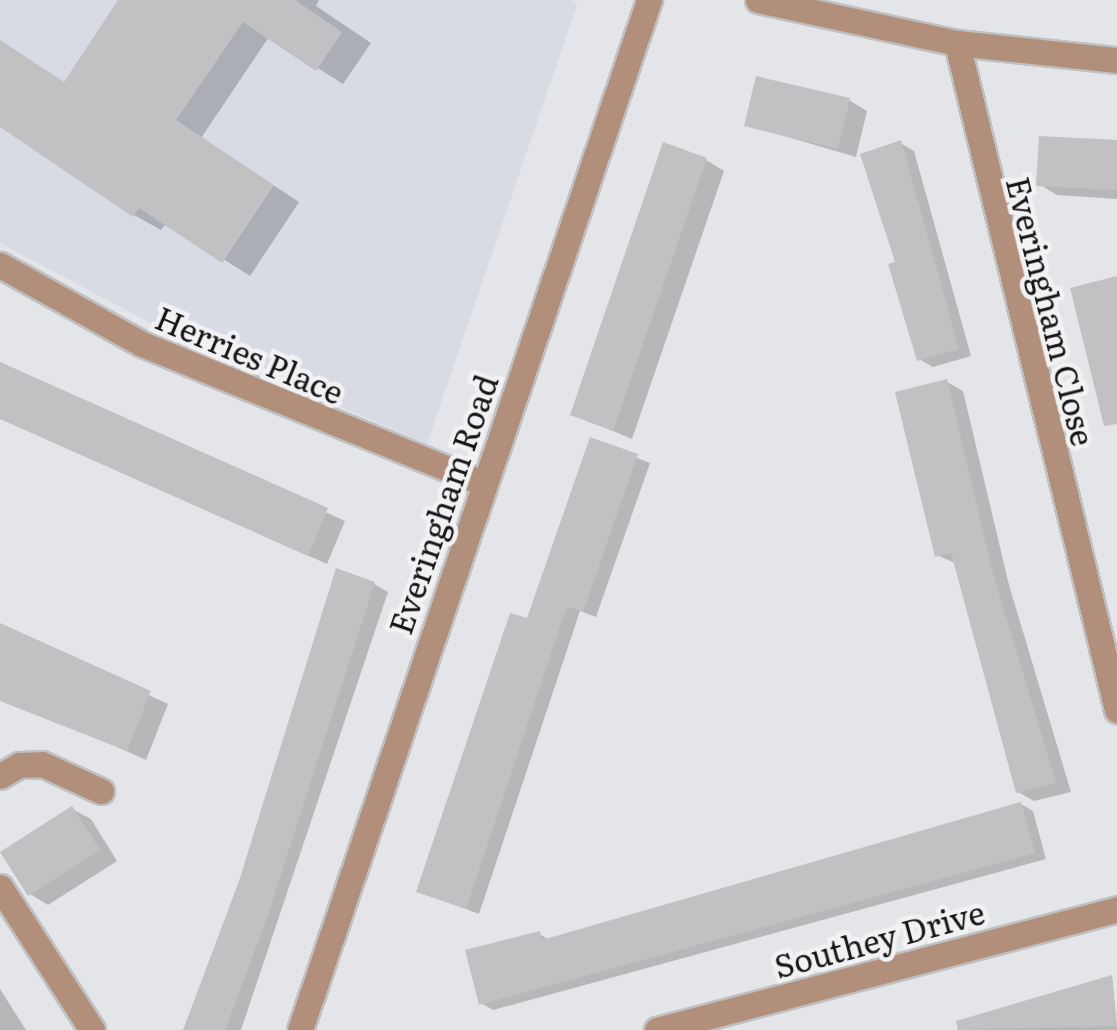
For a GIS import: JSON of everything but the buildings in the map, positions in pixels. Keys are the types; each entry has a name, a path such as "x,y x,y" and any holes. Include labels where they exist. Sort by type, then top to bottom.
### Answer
{"street":[{"name":"Everingham Road","path":"300,1030 648,0"},
{"path":"758,0 958,43 1117,60"},
{"name":"Everingham Close","path":"958,43 1117,710"},
{"name":"Herries Place","path":"0,265 142,344 310,418 484,483"},
{"path":"0,776 19,765 42,764 101,792"},
{"path":"0,888 92,1030"},
{"name":"Southey Drive","path":"666,1029 1117,909"}],"shaded area":[{"path":"0,0 573,0 577,5 427,444 162,329 0,243"}]}
